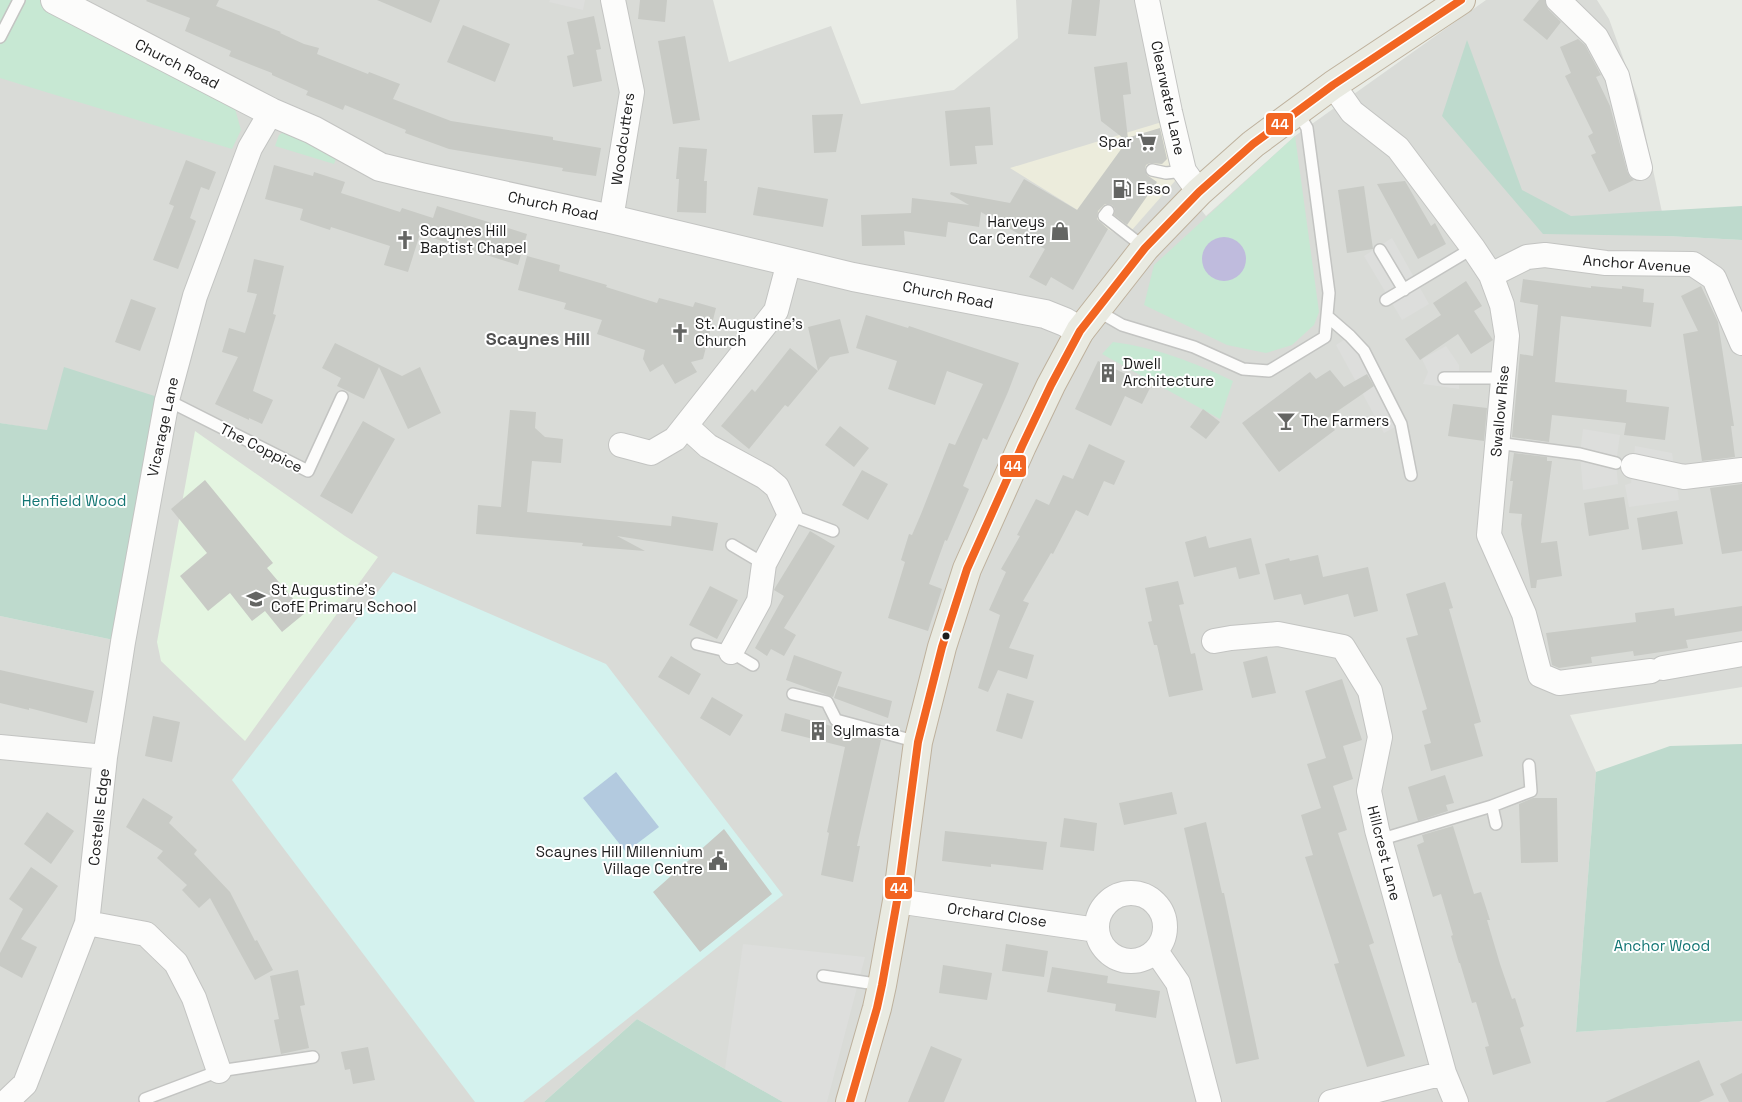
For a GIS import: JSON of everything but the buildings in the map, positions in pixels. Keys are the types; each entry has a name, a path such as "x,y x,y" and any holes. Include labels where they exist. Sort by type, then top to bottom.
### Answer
{"highway":[{"path":"850,1102 882,984 897,901 918,742 942,647 968,569 1051,385 1088,320 1145,248 1192,182 1253,144 1333,85 1461,0"}],"street":[{"name":"Church Road","path":"55,0 271,112 313,130 380,167 611,218 853,277 1045,314 1065,322 1088,320"},
{"name":"Woodcutters","path":"611,218 632,92 613,0"},
{"name":"Clearwater Lane","path":"1147,0 1170,112 1192,182"},
{"path":"1558,0 1596,38 1617,76 1640,168"},
{"name":"Swallow Rise","path":"1333,85 1352,112 1398,148 1473,248 1491,276 1502,305 1507,336 1489,535 1524,614 1540,675 1559,683 1657,670 1742,654"},
{"name":"Vicarage Lane","path":"105,758 123,642 167,400 195,296 250,148 271,112"},
{"name":"Anchor Avenue","path":"1491,276 1527,257 1545,255 1606,263 1693,264 1714,278 1742,343"},
{"path":"621,445 651,453 674,439 686,426 776,311 789,262"},
{"path":"686,426 708,446 764,477 777,487 790,515 764,564 759,601 731,652"},
{"path":"1624,464 1684,476 1742,470"},
{"name":"Hillcrest Lane","path":"1214,641 1278,634 1343,647 1370,691 1380,737 1369,791 1379,840 1444,1073 1456,1102"},
{"name":"Costells Edge","path":"0,747 105,758 87,923 25,1084 6,1102"},
{"path":"1132,892 1143,894 1157,904 1165,920 1166,931 1156,952 1147,958 1125,961 1114,957 1106,950 1100,941 1097,930 1102,908 1110,899 1120,894 1132,892"},
{"name":"Orchard Close","path":"897,901 1097,930"},
{"path":"87,923 146,934 176,962 194,998 219,1071"},
{"path":"1156,952 1178,983 1209,1102"},
{"path":"1334,1102 1444,1073"}],"lane":[{"path":"0,37 19,0"},
{"path":"1088,320 1122,325 1194,347 1243,368 1269,371 1324,337 1329,293 1307,128 1297,111"},
{"path":"1152,170 1192,182"},
{"path":"1108,211 1104,216 1145,248"},
{"path":"1386,300 1473,248"},
{"path":"1380,250 1404,290"},
{"path":"1327,316 1364,351 1401,424 1411,475"},
{"path":"1444,378 1502,378"},
{"name":"The Coppice","path":"167,400 308,472 342,397"},
{"path":"1496,443 1580,454 1624,464"},
{"path":"790,515 833,531"},
{"path":"732,545 764,564"},
{"path":"697,644 731,652 753,665"},
{"path":"793,694 827,702 836,720 918,742"},
{"path":"1379,840 1492,806 1531,791 1529,765"},
{"path":"1492,806 1496,824"},
{"path":"823,976 882,984"},
{"path":"145,1099 219,1071 313,1057"}],"shaded area":[{"path":"0,0 713,0 729,62 831,26 861,104 954,90 1018,38 1016,0 1141,0 1178,180 1206,216 1295,136 1486,0 1597,0 1609,19 1638,99 1667,236 1742,240 1742,687 1570,715 1596,772 1576,1032 1742,1021 1742,1102 783,1102 637,1019 544,1102 0,1102 0,616 123,642 47,431 0,423"},
{"path":"0,0 55,0 230,91 241,130 232,149 0,78"},
{"path":"550,0 585,0 583,10 549,2"},
{"path":"1162,122 1175,181 1124,239 1010,168"},
{"path":"287,130 341,145 334,164 275,146 279,135"},
{"path":"1295,136 1319,312 1314,325 1292,345 1266,353 1227,345 1144,305 1154,265"},
{"path":"1228,237 1240,243 1245,250 1245,268 1240,275 1233,280 1220,281 1212,278 1205,271 1202,255 1205,247 1212,240"},
{"path":"1392,238 1429,304 1402,320 1364,256"},
{"path":"1350,336 1401,424 1384,433 1336,345"},
{"path":"1113,342 1145,348 1175,357 1233,381 1220,419 1102,354"},
{"path":"1446,346 1459,365 1459,389 1423,384 1428,372 1422,359"},
{"path":"1583,429 1620,435 1616,463 1618,484 1583,490 1580,454"},
{"name":"St Augustine's CofE Primary School","path":"195,431 378,557 245,741 161,661 157,642"},
{"path":"1635,446 1672,453 1679,500 1629,507 1625,485 1631,483"},
{"path":"393,572 606,664 783,895 523,1102 475,1102 232,780"},
{"path":"616,772 659,827 626,852 583,798"},
{"path":"743,944 865,957 827,1102 783,1102 725,1069"}],"green space":[{"path":"1467,40 1522,190 1571,216 1742,206 1742,240 1667,236 1543,234 1442,116"},
{"name":"Henfield Wood","path":"64,367 167,400 123,642 0,616 0,423 47,430"},
{"name":"Anchor Wood","path":"1742,744 1742,1021 1576,1032 1596,772 1670,746"},
{"path":"637,1019 783,1102 544,1102"}],"transit line":[{"name":"44","path":"850,1102 882,985 897,901 918,742 942,647 967,569 1022,446 1051,385 1080,331 1145,248 1199,192 1253,144 1333,85 1461,0"}],"place":[{"name":"Spar","path":"1147,142"},
{"name":"Esso","path":"1122,189"},
{"name":"Harveys Car Centre","path":"1060,231"},
{"name":"Scaynes Hill Baptist Chapel","path":"405,240"},
{"name":"St. Augustine's Church","path":"680,333"},
{"name":"Dwell Architecture","path":"1108,373"},
{"name":"The Farmers","path":"1286,421"},
{"name":"St Augustine's CofE Primary School","path":"256,599"},
{"name":"Sylmasta","path":"818,731"},
{"name":"Scaynes Hill Millennium Village Centre","path":"718,861"}],"district":[{"name":"Scaynes Hill","path":"538,339"}]}
